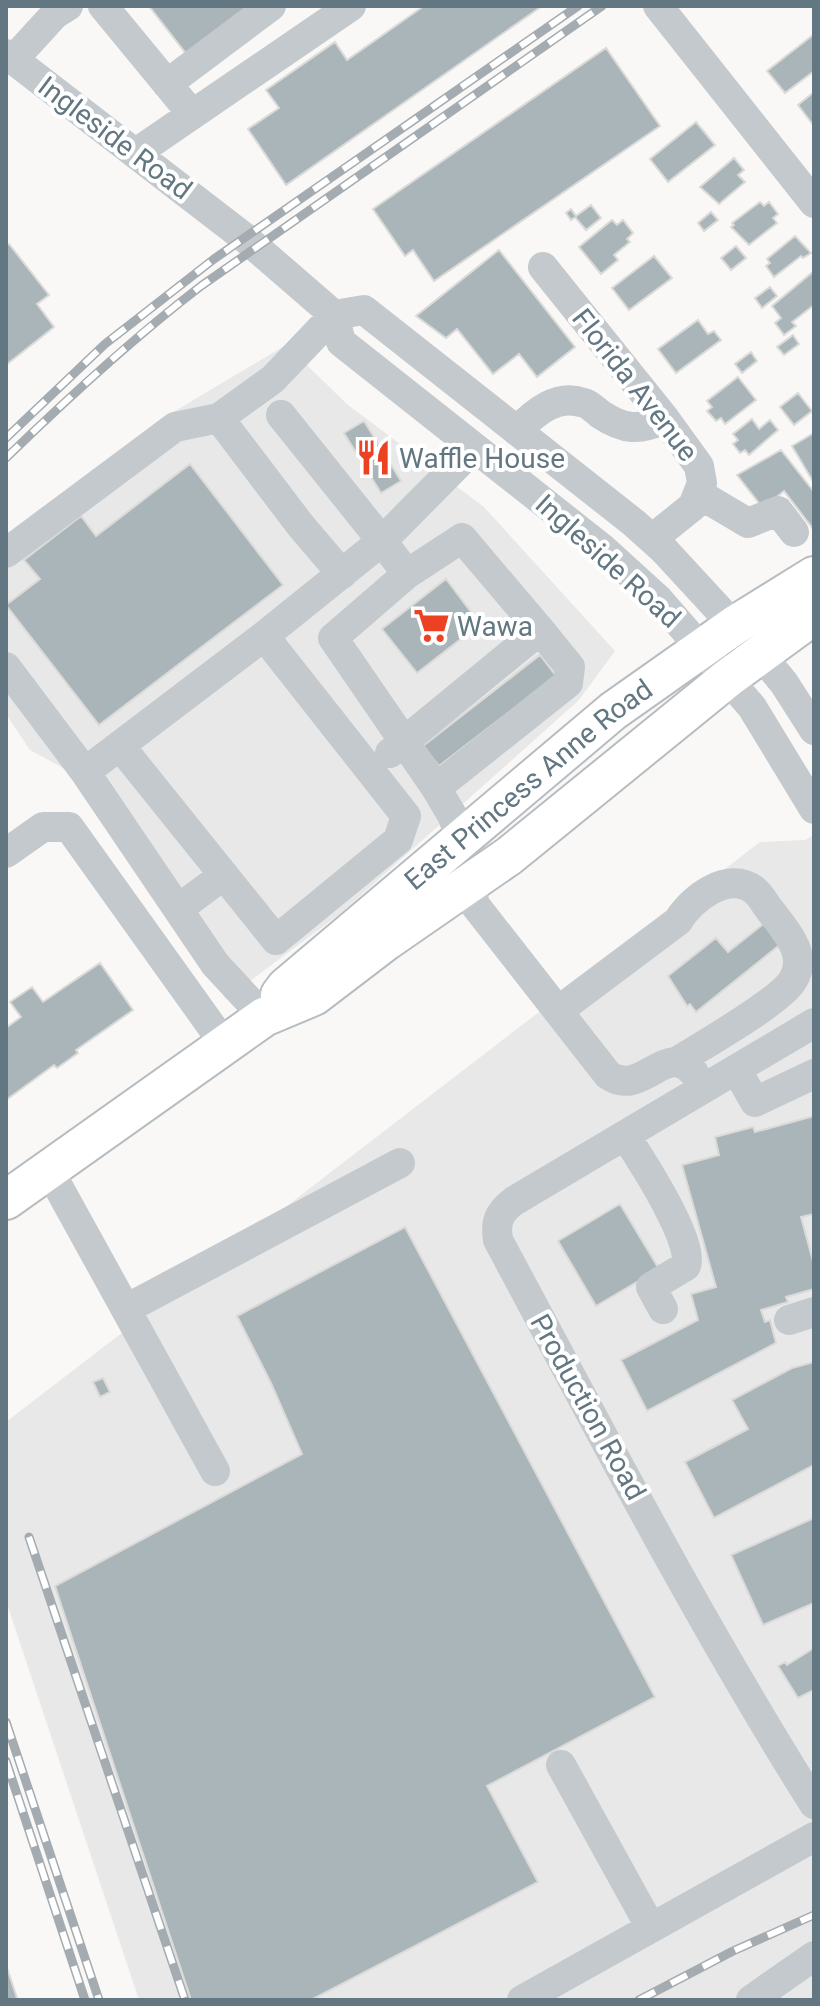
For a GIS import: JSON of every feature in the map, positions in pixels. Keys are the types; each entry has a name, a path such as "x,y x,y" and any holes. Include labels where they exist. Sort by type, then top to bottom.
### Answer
{"main road":[{"name":"East Princess Anne Road","path":"264,1017 286,987 613,711 735,625 814,576"},
{"name":"East Princess Anne Road","path":"6,1200 264,1017 314,996 386,941 509,856 728,678 814,615"}],"street":[{"path":"10,57 55,14 68,6"},
{"path":"103,6 192,114"},
{"path":"167,84 271,6"},
{"path":"658,6 814,203"},
{"path":"136,153 348,7"},
{"path":"236,33 261,67"},
{"name":"Ingleside Road","path":"10,57 245,238 334,315 341,342 603,549 658,599 728,678 769,731 814,809"},
{"name":"Florida Avenue","path":"543,267 699,466 702,483 693,506 652,539"},
{"name":"Ingleside Road","path":"334,315 364,310 652,539 760,654 784,683 814,730"},
{"path":"6,553 175,427 219,418 273,379 334,315"},
{"path":"517,431 532,415 552,403 584,403 621,425 646,428 665,419"},
{"path":"281,415 407,574"},
{"path":"219,418 301,526 342,574"},
{"path":"260,473 302,441"},
{"path":"85,772 264,636 382,541 474,448"},
{"path":"699,494 748,523 778,511 794,532"},
{"path":"436,788 568,683 570,667 462,538 407,574 333,638 436,788 461,838"},
{"path":"369,769 540,630"},
{"path":"120,746 276,940 398,840 406,816 264,636"},
{"path":"6,667 85,772 215,964 264,1017"},
{"path":"6,853 43,827 69,827 225,1045"},
{"path":"178,909 224,875"},
{"path":"470,883 475,905 608,1075 617,1081 637,1080 668,1062 678,1061 781,994 794,978 798,959 794,941 754,889 735,884 718,885 686,908 678,921 558,1011"},
{"name":"Production Road","path":"814,1023 504,1208 496,1228 498,1240 717,1643 814,1804"},
{"path":"678,1061 693,1071 704,1088"},
{"path":"736,1069 755,1102 814,1074"},
{"path":"625,1135 652,1176 684,1240 688,1260 686,1266 651,1287 663,1309"},
{"path":"126,1309 400,1163"},
{"path":"49,1170 215,1471"},
{"path":"561,1765 651,1928"},
{"path":"522,2000 814,1837"},
{"path":"751,2000 814,1956"}],"shaded area":[{"path":"286,345 348,405 484,507 615,651 579,700 341,913 226,999 72,773 30,750 6,714 6,540 165,417"},
{"path":"814,835 814,2000 139,2000 6,1601 6,1422 760,842 805,840"}],"building":[{"path":"149,6 252,6 188,56"},
{"path":"424,6 542,6 286,185 248,129 279,108 266,90 335,42 347,60"},
{"path":"813,35 814,71 785,93 767,71"},
{"path":"606,48 660,126 434,281 413,250 405,256 373,209"},
{"path":"814,92 814,126 798,105"},
{"path":"696,122 715,145 668,182 650,159"},
{"path":"734,158 744,170 738,175 745,182 719,204 700,187"},
{"path":"760,202 764,206 769,202 778,214 773,218 777,223 749,245 731,227 734,225 732,223"},
{"path":"591,205 601,218 586,230 575,217 571,220 566,213 571,209 576,216"},
{"path":"711,212 718,220 704,231 698,223"},
{"path":"612,220 617,225 623,220 633,233 627,239 630,242 614,255 618,260 601,274 579,247"},
{"path":"795,236 811,253 803,258 801,256 774,277 766,266 770,263 767,259"},
{"path":"9,244 49,295 37,304 54,327 6,365 6,246"},
{"path":"736,246 746,258 731,270 721,258"},
{"path":"499,250 575,347 537,377 519,354 493,374 457,329 446,338 416,316"},
{"path":"654,256 672,278 629,310 612,288"},
{"path":"814,271 814,305 792,322 796,326 784,335 775,323 781,318 772,306"},
{"path":"770,287 777,296 762,308 755,298"},
{"path":"698,320 708,334 714,331 721,340 676,373 658,349"},
{"path":"793,335 799,344 784,355 777,347"},
{"path":"751,352 757,361 742,373 735,364"},
{"path":"738,377 756,400 725,424 721,418 716,421 707,411 712,407 707,401"},
{"path":"798,393 812,411 794,425 780,407"},
{"path":"752,419 759,429 770,420 778,430 749,455 745,450 740,453 733,444 738,440 733,434"},
{"path":"364,421 401,481 381,493 344,433"},
{"path":"814,433 814,483 792,446"},
{"path":"781,450 814,492 814,530 784,491 763,508 737,475"},
{"path":"190,464 283,585 99,725 6,605 40,579 24,560 81,516 96,536"},
{"name":"Wawa","path":"446,579 480,624 417,673 382,629"},
{"name":"Wawa","path":"540,655 556,676 439,766 423,746"},
{"path":"766,922 782,943 696,1012 690,1004 687,1006 668,976 716,938 728,952"},
{"path":"100,963 133,1010 76,1050 78,1053 57,1068 54,1065 6,1100 6,1028 21,1017 10,1002 32,987 43,1002"},
{"path":"814,1116 814,1214 801,1217 814,1265 814,1289 786,1297 788,1302 761,1310 765,1322 770,1320 776,1343 647,1411 621,1360 698,1320 691,1294 716,1287 682,1165 719,1155 715,1137 753,1127 755,1132"},
{"path":"620,1204 659,1269 596,1306 558,1241"},
{"path":"405,1227 655,1697 487,1786 538,1882 311,2000 191,2000 55,1586 302,1454 237,1316"},
{"path":"814,1362 814,1465 714,1518 685,1462 748,1429 732,1400 792,1368"},
{"path":"103,1378 110,1392 100,1397 93,1382"},
{"path":"814,1518 814,1603 763,1625 731,1555"},
{"path":"814,1648 814,1690 798,1698 778,1666 785,1662 787,1665"},
{"path":"6,1965 17,1998 12,2000 6,2000"}],"railway":[{"path":"6,438 105,344 214,259 578,6"},
{"path":"6,458 101,369 201,286 602,6"},
{"path":"29,1537 185,2000"},
{"path":"6,1722 99,2000"},
{"path":"6,1761 85,2000"},
{"path":"639,2000 733,1951 814,1915"}],"place":[{"name":"Waffle House","path":"373,458"},
{"name":"Wawa","path":"431,626"}]}
